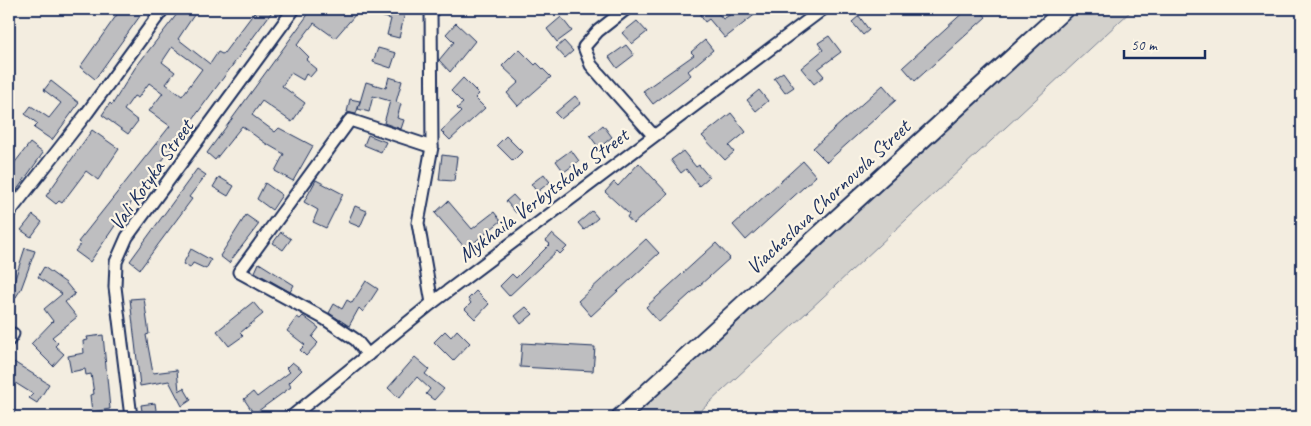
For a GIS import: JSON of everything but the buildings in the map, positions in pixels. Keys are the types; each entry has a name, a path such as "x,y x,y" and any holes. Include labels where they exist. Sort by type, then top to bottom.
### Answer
{"street":[{"path":"9,213 87,113 163,9"},
{"name":"Vali Kotyka Street","path":"131,417 115,287 116,262 127,237 294,9"},
{"path":"431,9 432,147 418,223 432,303"},
{"path":"626,9 598,31 584,47 591,66 653,134"},
{"name":"Mykhaila Verbytskoho Street","path":"291,417 432,303 653,134 823,9"},
{"name":"Viacheslava Chornovola Street","path":"620,417 1065,9"},
{"path":"368,355 356,340 325,319 239,272 350,120 432,147"}],"shaded area":[{"path":"1065,9 1133,9 694,417 621,417"}]}
